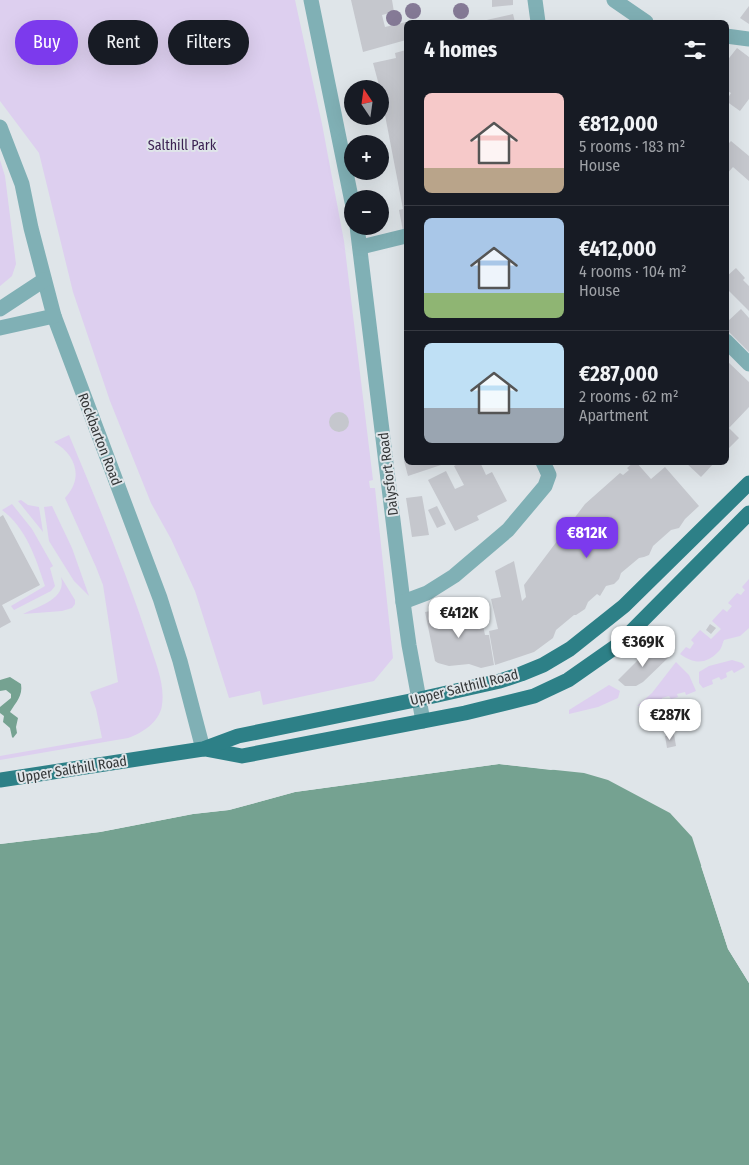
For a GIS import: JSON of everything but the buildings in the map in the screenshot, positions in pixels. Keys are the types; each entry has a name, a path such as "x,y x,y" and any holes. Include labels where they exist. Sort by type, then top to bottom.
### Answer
{"main road":[{"name":"Upper Salthill Road","path":"0,780 203,749 238,736 420,699 500,681 521,674 542,665 570,648 624,606 749,483"},
{"name":"Upper Salthill Road","path":"203,749 242,756 499,706 534,696 568,680 618,645 749,513"}],"street":[{"path":"311,0 350,190"},
{"path":"535,0 538,20"},
{"path":"614,0 643,20"},
{"path":"729,36 749,39"},
{"name":"Rockbarton Road","path":"0,128 22,184 54,316 160,598 180,661 203,749"},
{"name":"Dalysfort Road","path":"359,235 403,602 423,721"},
{"path":"361,247 404,236"},
{"path":"0,309 44,280"},
{"path":"0,328 54,316"},
{"path":"729,343 749,364"},
{"path":"403,602 427,593 454,576 508,530 545,486 549,475 544,465"}],"green space":[{"name":"Salthill Park","path":"0,0 295,0 322,124 344,241 373,480 369,481 370,488 375,488 393,658 374,681 263,705 260,691 229,698 195,591 171,539 151,503 110,401 73,292 39,153 0,101"},
{"path":"0,160 5,176 16,264 12,276 0,286"},
{"path":"69,435 112,539 141,618 159,674 163,697 161,711 150,726 128,738 0,760 0,756 102,738 96,709 90,692 118,682 103,585 65,498 74,483 75,467 68,453 54,442"},
{"path":"21,500 28,505 39,507 43,532 18,501"},
{"path":"12,504 32,529 53,566 50,568 55,586 51,591 14,610 11,606 45,586 34,554 24,535 2,510"},
{"path":"52,506 72,548 89,596 74,581 49,541 44,507"},
{"path":"61,577 75,600 72,608 62,611 23,614 44,605 56,596 62,585"},
{"path":"749,579 749,628 740,636 724,640 719,651 705,661 690,660 680,654 686,647 690,649 694,643 691,640 700,630 711,639 721,629 712,621 723,609 727,612 732,606 728,603 737,593 741,595 745,590 742,587"},
{"path":"732,660 742,663 745,667 734,673 732,670 726,673 727,677 721,680 719,677 712,680 713,684 703,688 699,683 699,672 709,666"},
{"path":"676,662 689,675 696,691 686,695 685,692 677,694 678,697 671,699 669,696 662,698 662,701 656,702 654,699 647,701 647,704 637,706 652,693"},
{"path":"609,685 620,691 618,698 598,707 569,714 569,710"}],"shaded area":[{"path":"10,677 21,684 21,692 10,712 18,718 17,733 13,738 10,728 3,722 4,716 0,713 0,707 11,698 11,694 6,690 0,691 0,680"},
{"path":"499,764 584,773 608,780 670,813 692,837 728,949 749,983 749,1165 0,1165 0,844 100,832 193,814 229,810 295,792"}],"pier":[{"path":"499,762 560,768 551,770 499,764 295,792 229,810 193,814 100,832 0,844 0,841 99,830 228,807 294,790"},
{"path":"704,865 731,948 749,979 749,983 728,949 701,866"}]}
